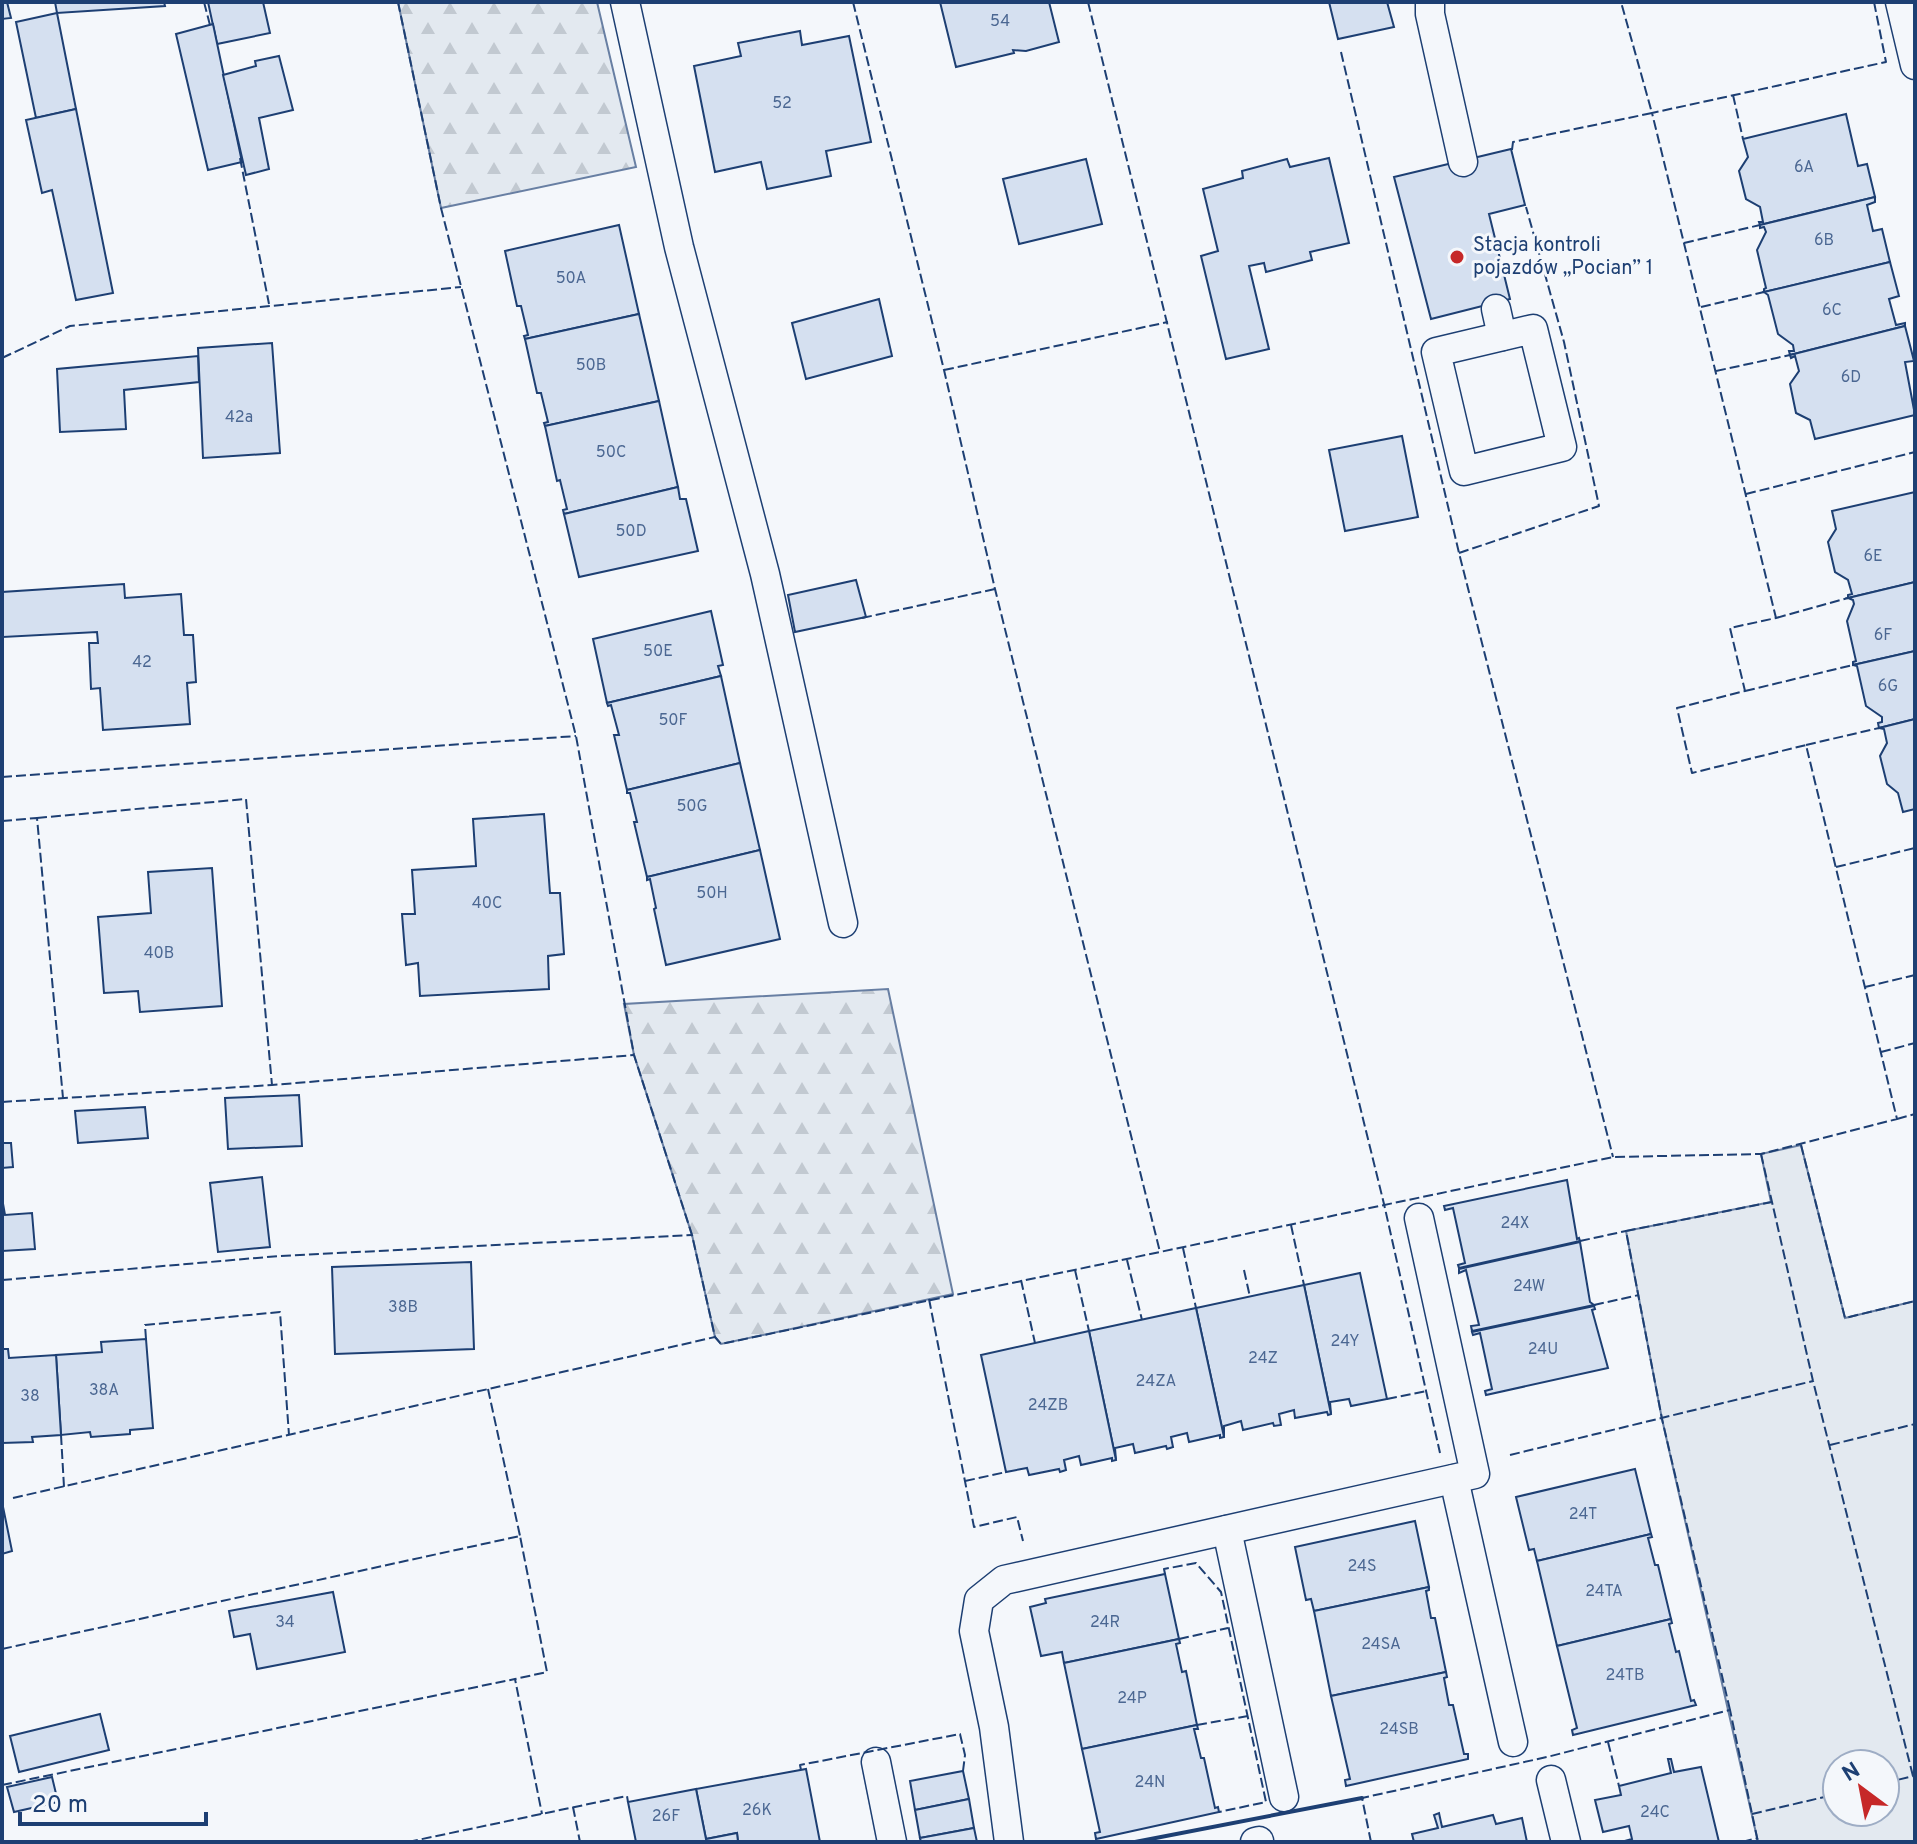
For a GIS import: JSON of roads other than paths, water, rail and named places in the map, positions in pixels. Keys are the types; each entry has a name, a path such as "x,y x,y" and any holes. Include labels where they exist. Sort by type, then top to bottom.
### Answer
{"lane":[{"path":"625,2 679,247 765,574 843,923"},
{"path":"1430,2 1430,14 1463,162"},
{"path":"1900,2 1915,65"},
{"path":"1499,323 1533,329 1562,447 1464,471 1436,352 1499,323"},
{"path":"1009,1842 994,1727 974,1631 979,1600 1004,1580 1475,1474 1419,1218"},
{"path":"1454,1479 1513,1742"},
{"path":"1227,1530 1284,1797"},
{"path":"876,1762 892,1842"},
{"path":"1551,1780 1566,1842"}],"place":[{"name":"Stacja kontroli pojazdów „Pocian” 1","path":"1457,257"}]}
